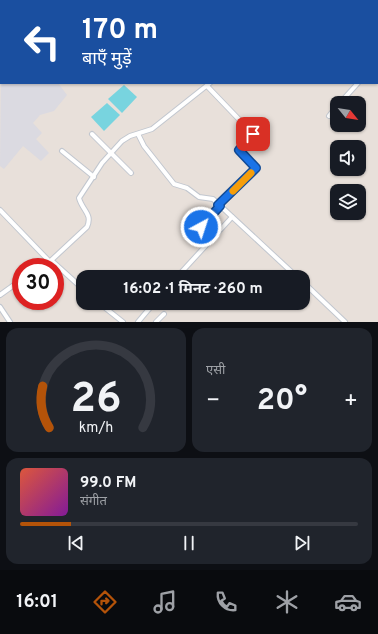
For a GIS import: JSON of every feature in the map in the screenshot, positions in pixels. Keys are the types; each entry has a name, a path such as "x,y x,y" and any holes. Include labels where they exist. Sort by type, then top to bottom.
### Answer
{"street":[{"path":"346,96 357,84"},
{"path":"55,258 87,228 90,223 89,215 79,198 102,163 126,138 152,129 208,85 253,134 239,150 256,168 200,226 213,238"},
{"path":"92,134 132,174"},
{"path":"138,134 144,146 174,184 187,188 202,198 211,198 242,224 290,270"},
{"path":"62,151 94,177"},
{"path":"0,210 47,258"},
{"path":"183,270 232,217"},
{"path":"64,273 76,283"},
{"path":"0,295 12,286"},
{"path":"310,289 345,322"},
{"path":"0,307 10,322"},
{"path":"108,310 123,322"},
{"path":"138,322 148,310"},
{"path":"156,322 164,314"},
{"path":"5,315 6,322"}],"shaded area":[{"path":"1,84 59,84 67,95 54,111 40,115 33,123 42,133 36,139 49,153 41,161 23,146 4,169 0,166"}],"water":[{"path":"124,85 137,97 122,113 108,99"},
{"path":"107,103 120,115 104,131 91,117"}],"slow traffic":[{"path":"233,191 251,173"}],"route":[{"path":"201,227 200,226 220,206 218,205 256,169 256,166 239,150 253,134"}]}
